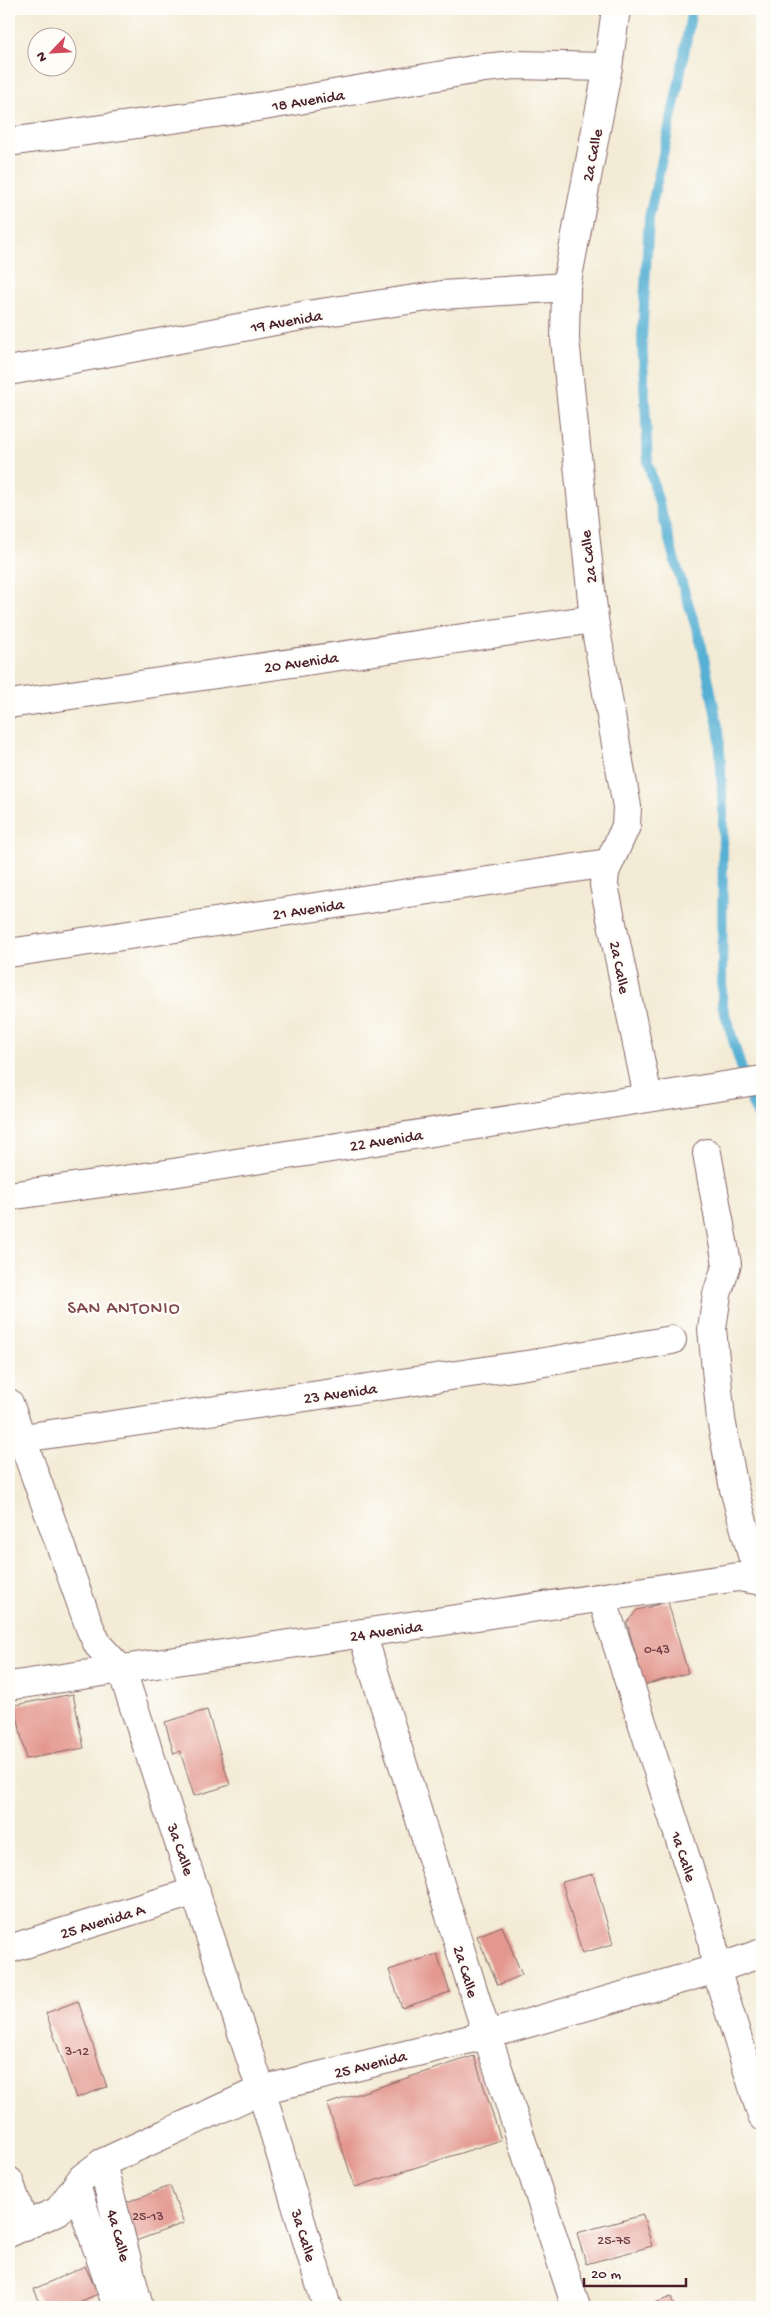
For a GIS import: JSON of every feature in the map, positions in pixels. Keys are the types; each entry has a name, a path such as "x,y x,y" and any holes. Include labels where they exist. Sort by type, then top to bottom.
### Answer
{"street":[{"name":"2a Calle","path":"616,9 608,67 566,287 565,340 594,619 627,807 626,826 604,872 604,884 648,1098"},
{"name":"18 Avenida","path":"9,142 264,106 484,68 514,65 608,67"},
{"name":"19 Avenida","path":"9,371 317,314 442,295 566,287"},
{"name":"20 Avenida","path":"9,704 594,619"},
{"name":"21 Avenida","path":"9,953 608,863"},
{"name":"22 Avenida","path":"9,1196 176,1172 762,1080"},
{"path":"707,1152 727,1264 717,1294 712,1329 721,1419 734,1489 752,1555 762,1580"},
{"name":"23 Avenida","path":"15,1439 523,1365 672,1340"},
{"name":"3a Calle","path":"9,1403 15,1439 94,1636 98,1645 122,1671 261,2090 327,2307"},
{"name":"24 Avenida","path":"9,1686 122,1671 738,1577 762,1580"},
{"name":"1a Calle","path":"602,1598 712,1939 716,1970 762,2116"},
{"name":"2a Calle","path":"362,1633 487,2035 576,2307"},
{"name":"25 Avenida A","path":"9,1950 196,1891"},
{"name":"25 Avenida","path":"17,2230 58,2211 90,2170 102,2163 261,2090 487,2035 716,1970 762,1953"},
{"name":"4a Calle","path":"102,2163 139,2307"},
{"path":"9,2180 17,2230"},
{"name":"4a Calle","path":"76,2186 117,2307"}],"building":[{"path":"668,1602 688,1673 644,1685 627,1622 637,1610"},
{"path":"73,1694 84,1748 26,1759 15,1705"},
{"path":"207,1710 230,1785 194,1796 180,1751 174,1754 165,1722"},
{"path":"593,1874 613,1944 582,1953 562,1882"},
{"path":"502,1926 522,1975 498,1985 477,1936"},
{"path":"437,1954 450,1992 402,2008 389,1970"},
{"path":"78,2001 107,2087 76,2098 46,2013"},
{"path":"474,2056 501,2140 355,2187 327,2104"},
{"path":"170,2186 184,2223 125,2245 111,2208"},
{"path":"643,2215 652,2246 586,2264 577,2233"},
{"path":"85,2266 98,2294 67,2307 42,2307 34,2289"},
{"path":"671,2297 675,2307 645,2307"}],"waterway":[{"path":"692,9 678,87 649,218 642,339 648,463 674,558 702,647 719,732 723,810 722,1004 752,1103 762,1126"}],"district":[{"name":"SAN ANTONIO","path":"124,1307"}]}
